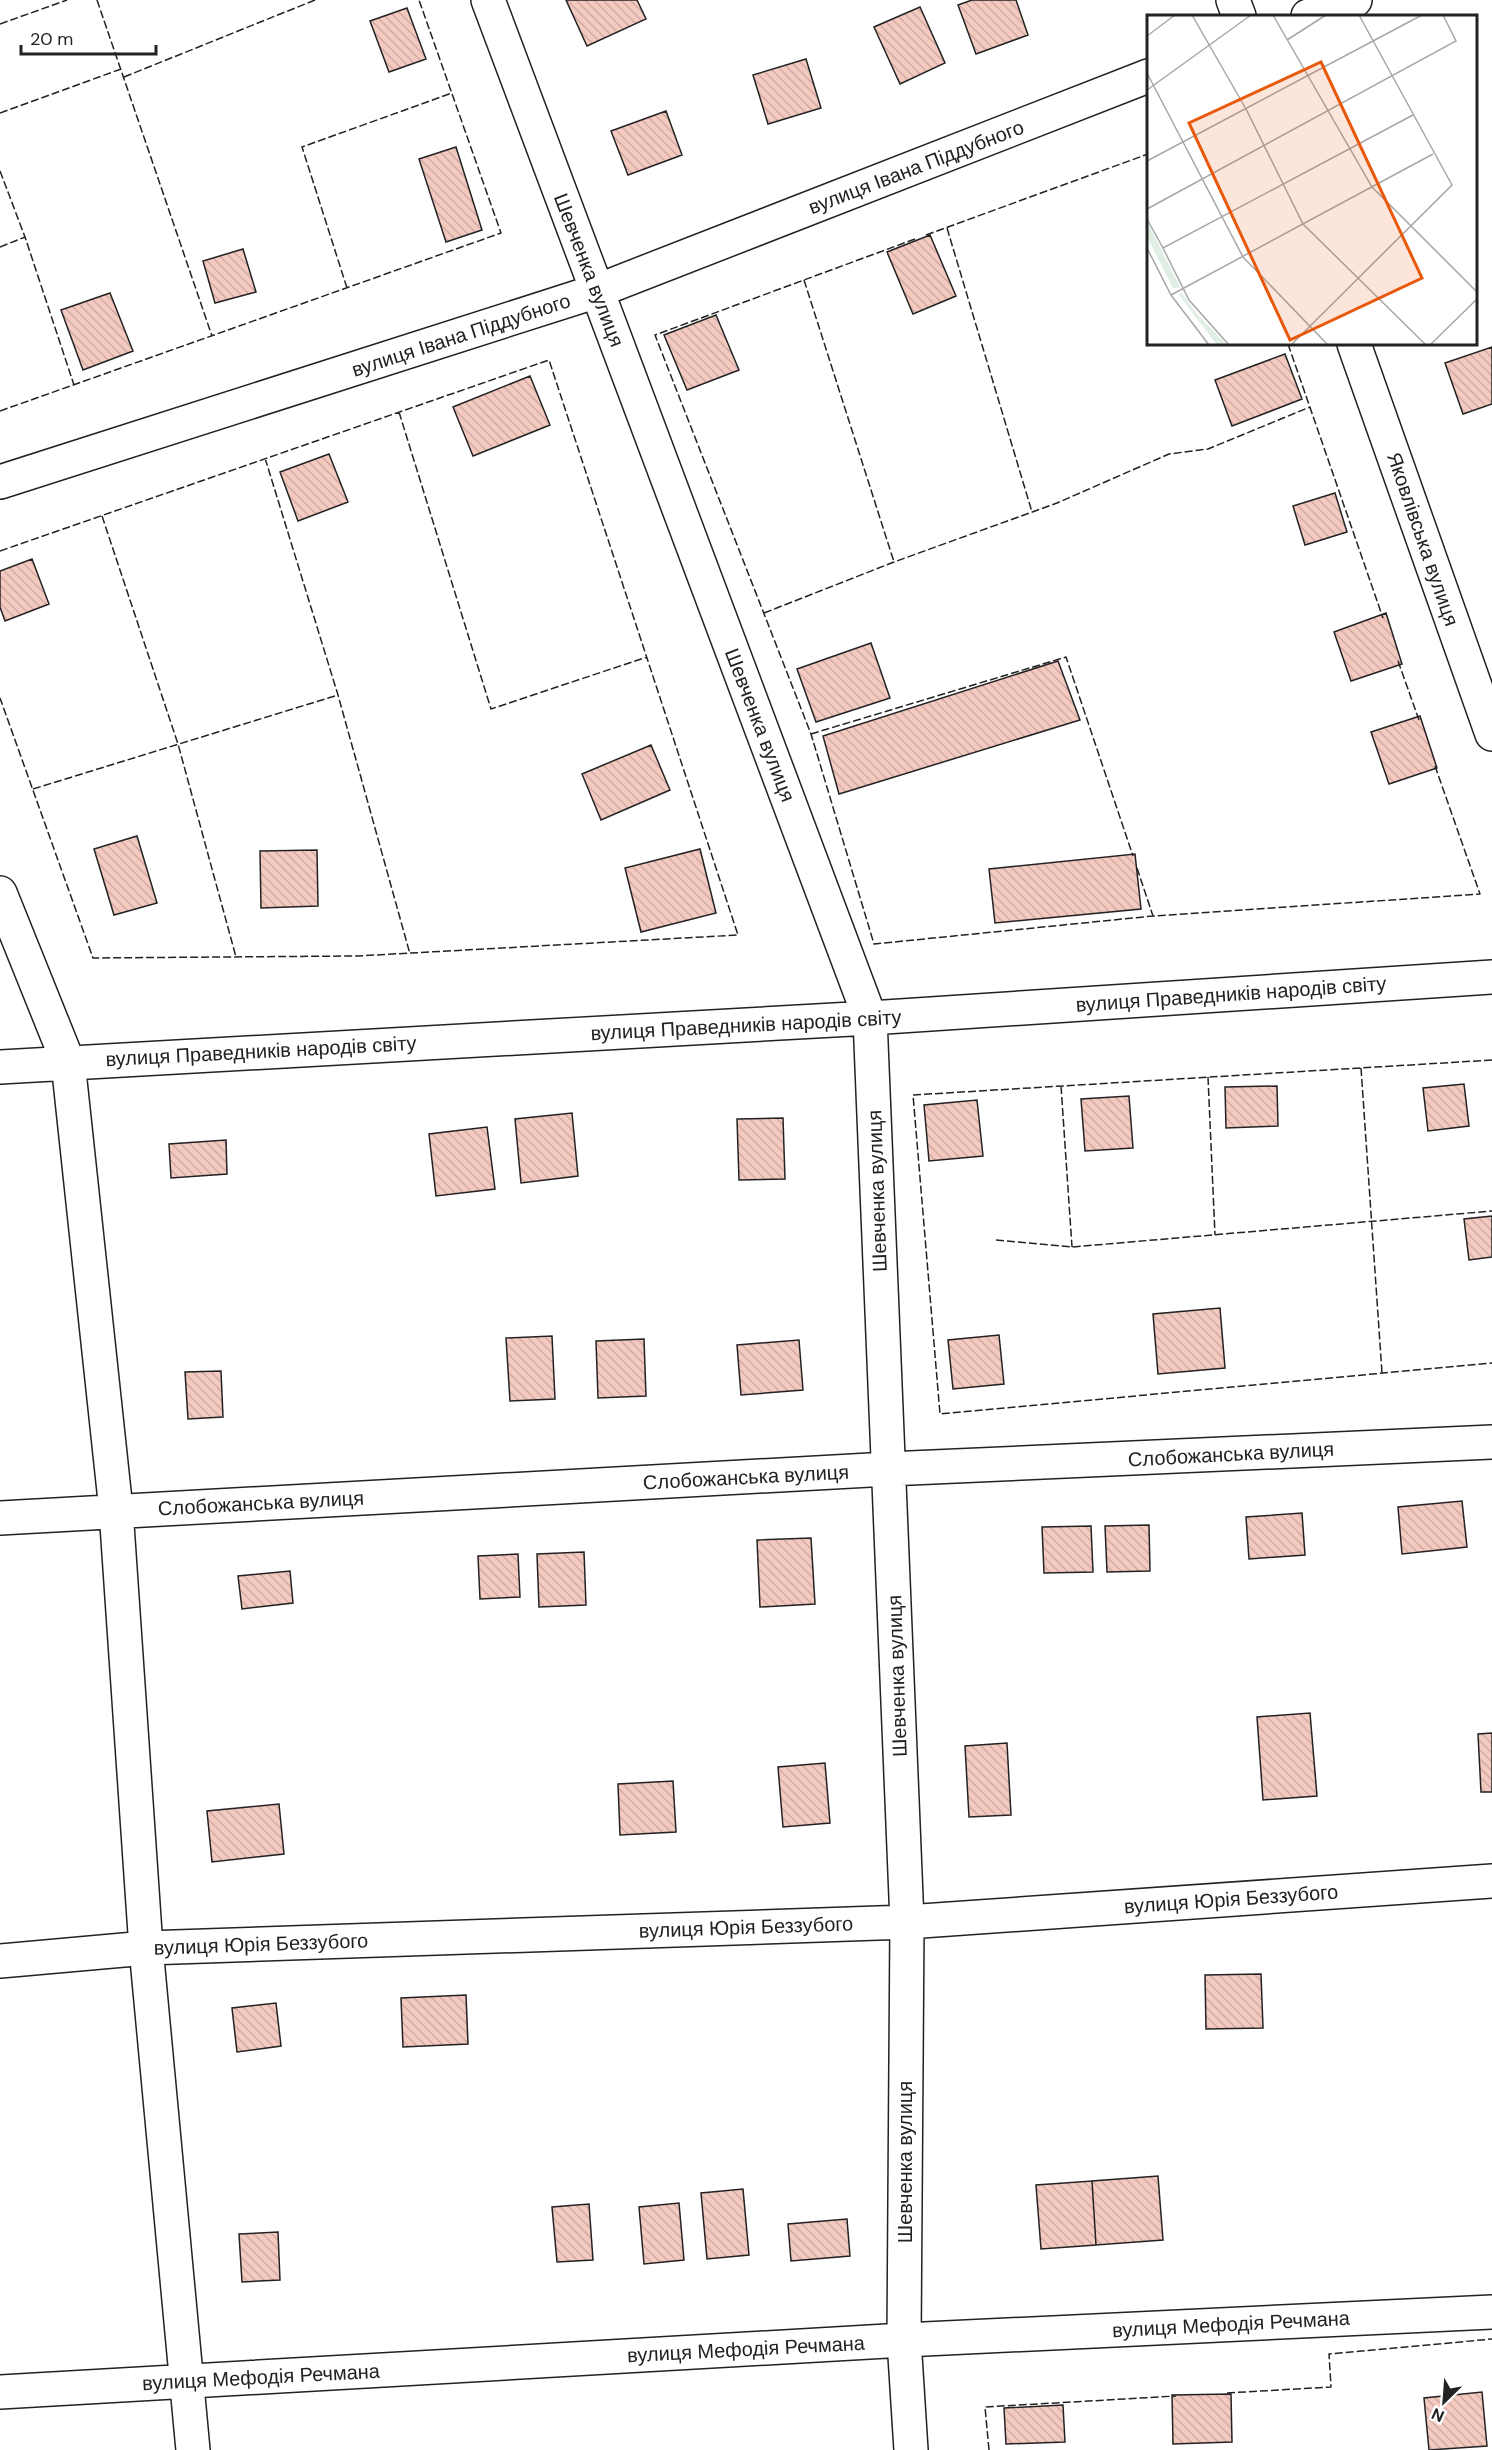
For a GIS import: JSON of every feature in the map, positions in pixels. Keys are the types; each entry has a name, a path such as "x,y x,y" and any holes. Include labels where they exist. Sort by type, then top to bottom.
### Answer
{"street":[{"name":"Шевченка вулиця","path":"488,0 870,1018 907,1922 904,2340 911,2450"},
{"path":"1233,0 1239,15"},
{"path":"1311,15 1355,0"},
{"name":"вулиця Івана Піддубного","path":"0,482 597,291 1147,77"},
{"name":"Яковлівська вулиця","path":"1354,345 1492,734"},
{"path":"0,893 68,1062 116,1510 146,1948 193,2450"},
{"name":"вулиця Праведників народів світу","path":"0,1067 870,1018 1492,977"},
{"name":"Слобожанська вулиця","path":"0,1518 888,1469 1492,1442"},
{"name":"вулиця Юрія Беззубого","path":"0,1961 146,1948 907,1922 1492,1881"},
{"name":"вулиця Мефодія Речмана","path":"0,2392 904,2340 1492,2312"}],"building":[{"path":"566,0 637,0 646,19 587,46"},
{"path":"972,0 1016,0 1028,35 976,54 958,5"},
{"path":"920,7 945,63 900,84 874,27"},
{"path":"407,8 426,59 389,72 370,21"},
{"path":"806,59 821,108 768,124 753,75"},
{"path":"666,111 682,155 628,175 611,131"},
{"path":"456,147 482,230 446,242 419,159"},
{"path":"930,235 956,296 913,314 887,252"},
{"path":"243,249 256,292 215,303 203,261"},
{"path":"110,293 133,351 83,370 61,310"},
{"path":"716,315 739,370 687,390 664,335"},
{"path":"1492,347 1492,404 1463,414 1445,363"},
{"path":"1285,354 1302,399 1232,426 1215,380"},
{"path":"530,376 550,425 473,456 453,407"},
{"path":"329,454 348,502 298,521 280,472"},
{"path":"1335,493 1347,532 1305,545 1293,506"},
{"path":"32,559 49,604 5,621 0,607 0,571"},
{"path":"1386,613 1402,664 1351,681 1334,632"},
{"path":"871,643 890,698 816,722 797,669"},
{"path":"1058,661 1080,720 839,794 823,736"},
{"path":"1420,716 1437,768 1389,784 1371,732"},
{"path":"651,745 670,790 601,820 582,774"},
{"path":"137,836 157,903 114,915 94,849"},
{"path":"700,849 716,913 641,932 625,868"},
{"path":"317,850 318,906 261,908 260,851"},
{"path":"1135,854 1141,909 995,923 989,869"},
{"path":"1464,1084 1469,1126 1428,1131 1423,1088"},
{"path":"1277,1086 1278,1126 1226,1128 1225,1087"},
{"path":"1129,1096 1133,1148 1085,1151 1081,1099"},
{"path":"977,1100 983,1156 929,1161 924,1105"},
{"path":"572,1113 578,1176 521,1183 515,1119"},
{"path":"783,1118 785,1179 739,1180 737,1119"},
{"path":"487,1127 495,1189 436,1196 429,1134"},
{"path":"226,1140 227,1174 171,1178 169,1144"},
{"path":"1492,1216 1492,1257 1469,1260 1464,1219"},
{"path":"1220,1308 1225,1368 1158,1374 1153,1314"},
{"path":"999,1335 1004,1384 953,1389 948,1340"},
{"path":"552,1336 555,1399 510,1401 506,1338"},
{"path":"644,1339 646,1396 598,1398 596,1341"},
{"path":"799,1340 803,1390 741,1395 737,1345"},
{"path":"221,1371 223,1417 188,1419 185,1372"},
{"path":"1462,1501 1467,1547 1402,1554 1398,1507"},
{"path":"1302,1513 1305,1555 1249,1559 1246,1517"},
{"path":"1149,1525 1150,1571 1107,1572 1105,1526"},
{"path":"1091,1526 1093,1572 1044,1573 1042,1527"},
{"path":"811,1538 815,1604 760,1607 757,1540"},
{"path":"584,1552 586,1605 539,1607 537,1554"},
{"path":"518,1554 520,1597 480,1599 478,1556"},
{"path":"290,1571 293,1603 242,1609 238,1576"},
{"path":"1310,1713 1317,1796 1263,1800 1257,1717"},
{"path":"1492,1733 1492,1792 1481,1792 1478,1734"},
{"path":"1007,1743 1011,1815 969,1817 965,1746"},
{"path":"825,1763 830,1823 783,1827 778,1767"},
{"path":"673,1781 676,1832 620,1835 618,1784"},
{"path":"279,1804 284,1854 212,1862 207,1811"},
{"path":"1261,1974 1263,2028 1206,2029 1205,1975"},
{"path":"466,1995 468,2044 403,2047 401,1998"},
{"path":"276,2003 281,2046 237,2052 232,2008"},
{"path":"1158,2176 1163,2240 1096,2245 1092,2181"},
{"path":"1092,2181 1096,2245 1041,2249 1036,2185"},
{"path":"743,2189 749,2255 707,2259 701,2193"},
{"path":"679,2203 684,2260 644,2264 639,2207"},
{"path":"589,2204 593,2260 557,2262 552,2207"},
{"path":"847,2219 850,2256 791,2261 788,2224"},
{"path":"278,2232 280,2280 242,2282 239,2234"},
{"path":"1482,2392 1487,2446 1429,2450 1424,2398"},
{"path":"1231,2394 1232,2442 1173,2444 1172,2395"},
{"path":"1063,2405 1065,2442 1006,2444 1004,2408"}],"fence":[{"path":"0,24 67,0"},
{"path":"97,0 212,336"},
{"path":"124,77 315,0"},
{"path":"0,411 501,233 419,0"},
{"path":"0,113 121,69"},
{"path":"347,288 302,147 452,93"},
{"path":"926,235 1147,154"},
{"path":"0,171 25,237 74,385"},
{"path":"947,228 1032,512"},
{"path":"0,247 25,237"},
{"path":"915,239 655,335 811,734 874,944 1153,916 1480,894 1435,766"},
{"path":"804,280 894,562"},
{"path":"1288,345 1383,618"},
{"path":"0,551 549,360 738,935 357,956 93,958 0,698"},
{"path":"764,613 894,562 1057,503 1169,454 1208,449 1310,407"},
{"path":"399,412 491,709 647,657"},
{"path":"265,458 338,695 410,954"},
{"path":"102,516 178,744 236,957"},
{"path":"811,734 1066,657 1133,856"},
{"path":"1398,661 1419,720"},
{"path":"33,789 338,695"},
{"path":"1137,868 1153,916"},
{"path":"1492,1060 913,1095 940,1414 1492,1363"},
{"path":"1361,1068 1382,1373"},
{"path":"1208,1077 1215,1235"},
{"path":"1061,1086 1072,1247"},
{"path":"996,1240 1072,1247 1492,1211"},
{"path":"1227,2393 1331,2387 1329,2354 1492,2339"},
{"path":"989,2450 985,2407 1176,2396"}]}
